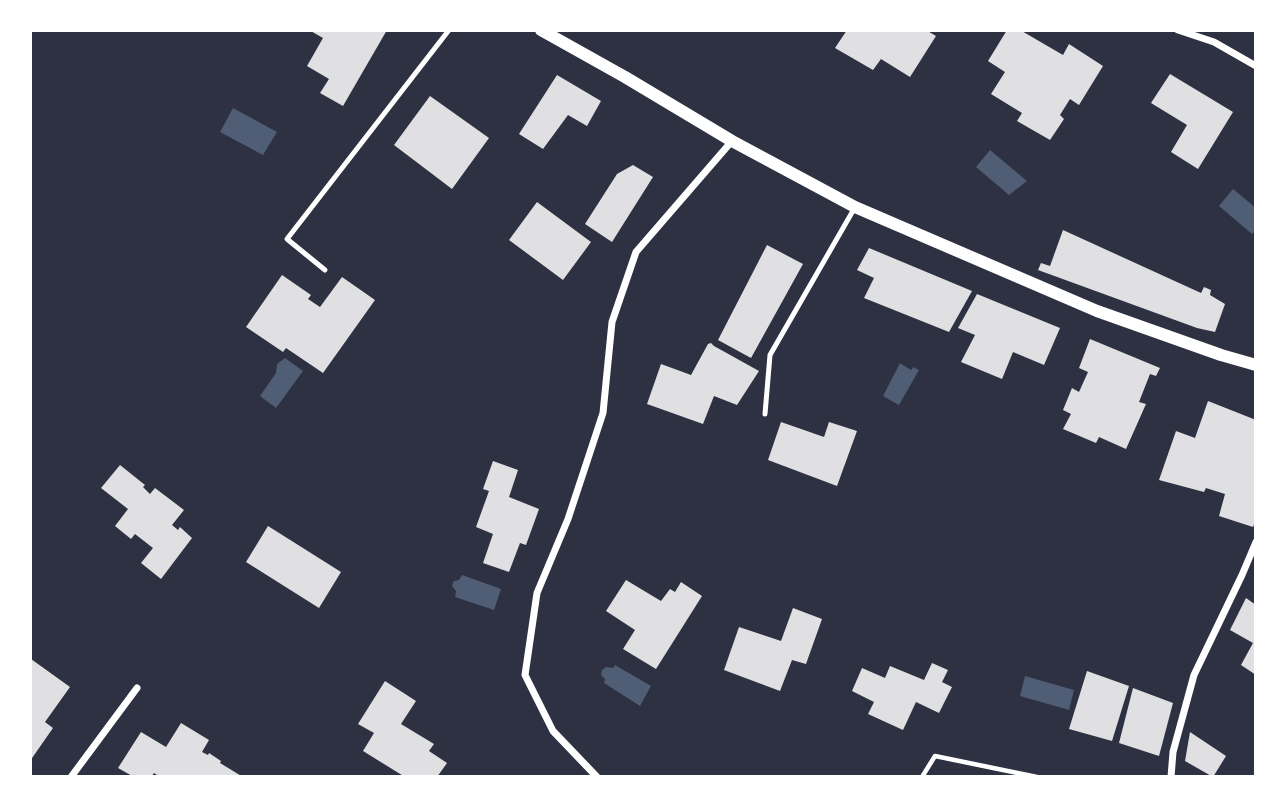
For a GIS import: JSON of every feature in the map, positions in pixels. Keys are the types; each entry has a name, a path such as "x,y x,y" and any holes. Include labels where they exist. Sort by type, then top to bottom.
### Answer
{"street":[{"path":"541,30 732,141 855,207 1097,311 1256,365"},
{"path":"1178,30 1214,42 1256,66"},
{"path":"597,777 553,731 525,675 537,593 568,519 603,413 612,322 636,252 732,141"},
{"path":"1171,777 1173,752 1194,675 1256,542"},
{"path":"71,777 137,688"}],"lane":[{"path":"325,270 287,239 449,30"},
{"path":"765,414 769,355 855,207"}],"path":[{"path":"922,777 935,755 1037,777"}],"water":[{"path":"233,108 277,132 263,155 220,132"},
{"path":"990,150 1027,181 1009,195 976,167"},
{"path":"1233,189 1256,208 1256,230 1252,234 1219,206"},
{"path":"285,358 303,371 276,408 260,396 276,373 277,364"},
{"path":"900,363 911,370 913,367 919,370 899,405 883,396"},
{"path":"462,575 501,589 494,610 455,597 456,591 452,586"},
{"path":"615,665 651,686 640,706 604,683 602,670"},
{"path":"1025,676 1074,690 1069,710 1020,696"}],"building":[{"path":"309,30 387,30 343,106 320,93 329,79 307,66 323,38"},
{"path":"847,30 926,30 936,36 910,77 881,59 873,70 835,48"},
{"path":"1007,30 1020,30 1063,55 1069,44 1103,66 1079,105 1070,99 1060,115 1064,119 1050,140 1017,121 1022,113 991,94 1005,72 988,61"},
{"path":"1170,74 1233,112 1198,169 1171,152 1187,125 1151,103"},
{"path":"557,75 601,101 587,126 568,115 543,149 519,134"},
{"path":"430,96 489,138 452,189 394,145"},
{"path":"633,165 653,177 612,242 585,224 617,174"},
{"path":"537,202 591,242 563,280 509,240"},
{"path":"1063,230 1201,293 1204,287 1211,290 1210,295 1225,304 1215,332 1197,328 1038,270 1041,263 1050,266"},
{"path":"767,245 803,264 751,358 718,340"},
{"path":"869,248 972,291 949,332 864,298 874,278 857,270"},
{"path":"282,275 311,295 308,299 320,307 342,277 375,300 323,373 286,348 283,352 246,327"},
{"path":"977,294 1060,328 1044,365 1013,352 1002,379 961,362 975,335 958,328"},
{"path":"1090,339 1160,368 1156,376 1150,374 1139,402 1146,404 1126,449 1099,437 1096,443 1063,429 1071,414 1063,410 1072,388 1079,392 1088,372 1079,368"},
{"path":"711,343 759,371 737,405 714,396 703,424 647,404 661,364 691,375"},
{"path":"1208,401 1256,420 1256,519 1253,527 1219,516 1225,494 1206,488 1204,492 1159,480 1176,431 1195,438"},
{"path":"781,422 824,437 829,422 857,431 837,486 768,460"},
{"path":"493,461 518,470 509,497 539,509 526,545 520,543 509,572 483,563 493,534 476,527 489,491 483,489"},
{"path":"120,465 145,485 143,487 150,494 155,488 184,510 172,525 178,530 180,527 192,538 161,579 141,563 153,548 135,534 131,539 115,526 128,509 101,488"},
{"path":"268,526 341,572 319,608 246,562"},
{"path":"626,580 661,601 670,589 675,592 681,582 702,596 656,669 623,649 635,630 606,611"},
{"path":"1246,598 1256,605 1256,675 1241,665 1253,643 1230,630"},
{"path":"793,608 822,619 806,664 792,660 780,691 724,670 739,627 781,641"},
{"path":"31,659 70,687 45,722 53,728 30,761"},
{"path":"932,663 948,670 942,682 952,687 939,713 916,702 903,730 868,714 874,702 852,691 862,668 885,678 890,666 924,680"},
{"path":"1087,671 1129,686 1112,741 1069,729"},
{"path":"385,681 416,701 401,724 434,744 429,751 447,763 437,777 405,777 363,751 374,733 358,724"},
{"path":"1133,688 1173,703 1159,756 1119,743"},
{"path":"181,723 209,740 202,752 208,755 209,753 243,777 160,777 154,773 151,777 134,777 118,768 141,732 166,747"},
{"path":"1190,732 1226,756 1213,777 1185,761"}]}
